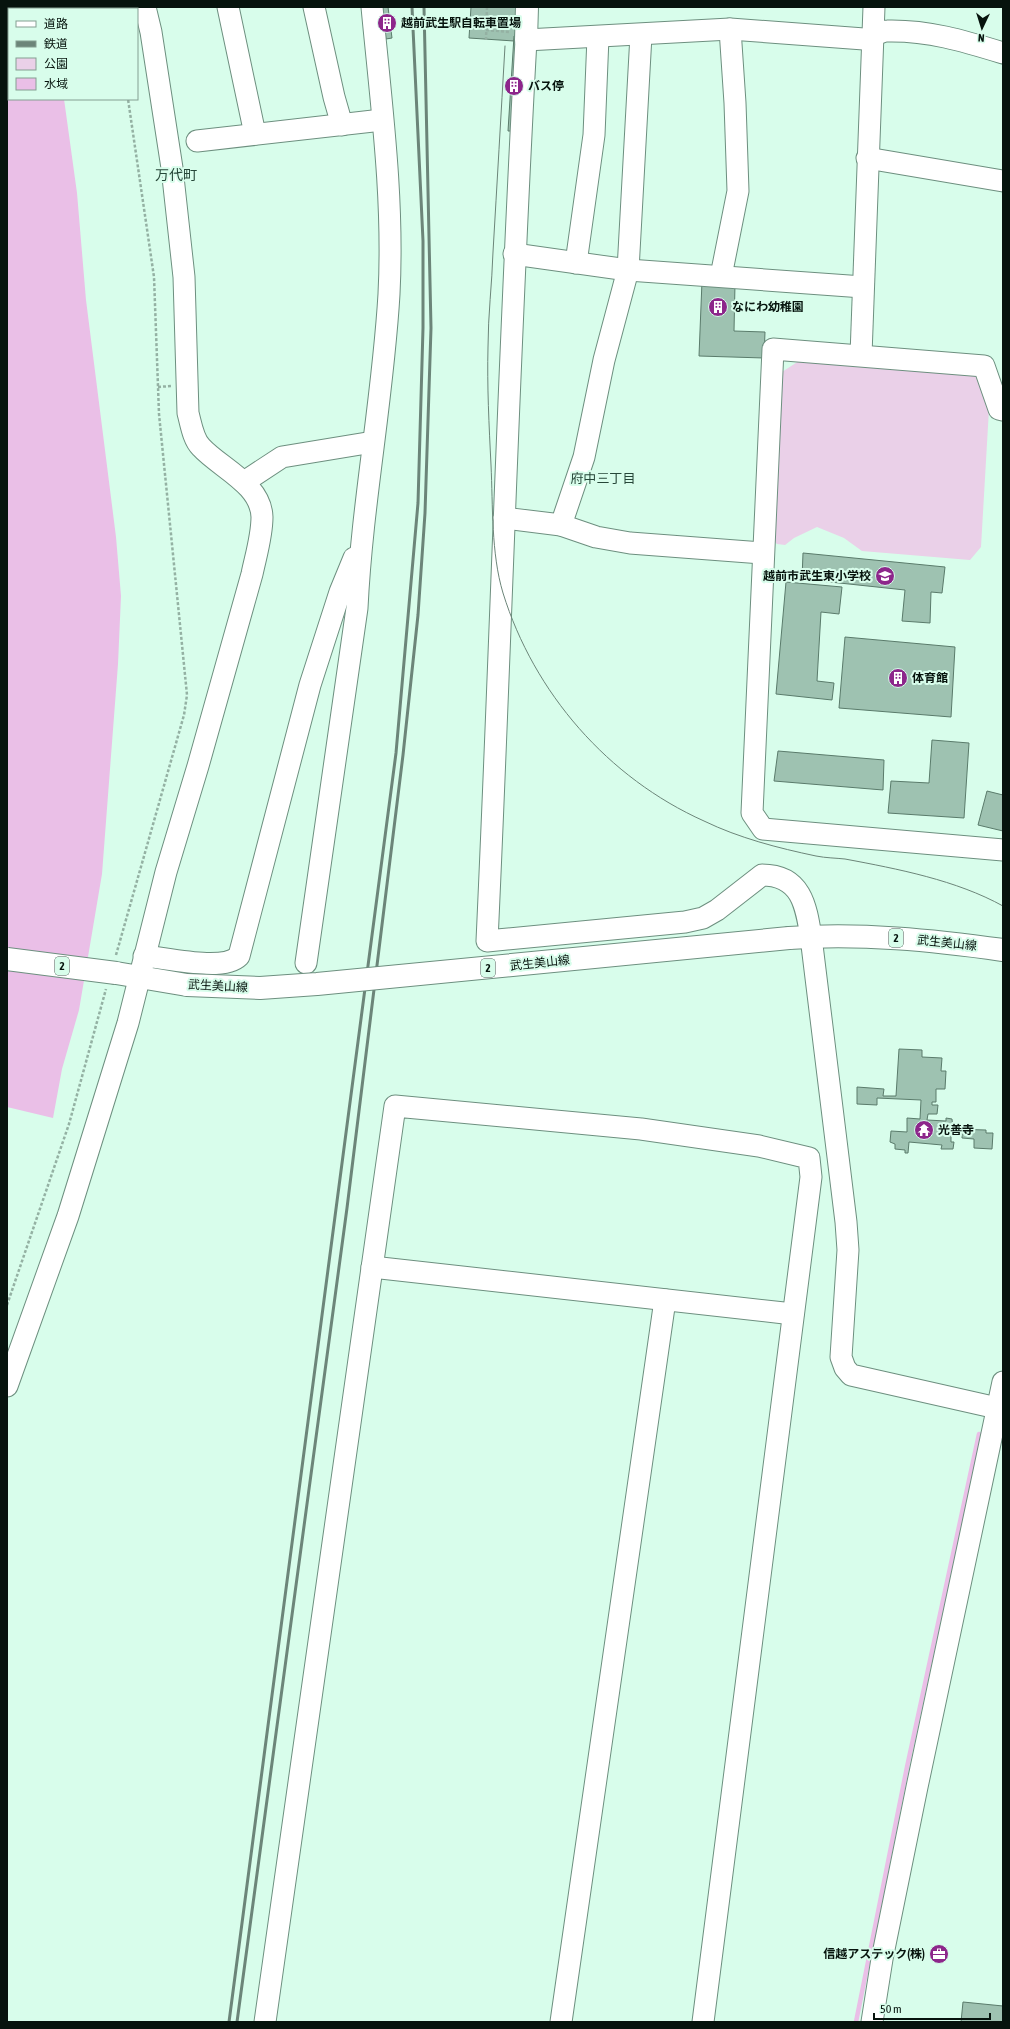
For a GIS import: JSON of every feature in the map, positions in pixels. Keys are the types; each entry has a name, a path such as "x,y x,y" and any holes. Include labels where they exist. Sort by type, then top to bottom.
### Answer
{"main road":[{"path":"521,36 527,7"},
{"name":"武生美山線","path":"7,959 113,971 187,985 260,988 317,984 789,938 852,936 899,938 946,942 1003,950"}],"street":[{"path":"7,1386 68,1216 128,1023 166,872 231,650 258,545 262,515 255,496 244,482 200,446 193,433 188,413 184,277 177,214 151,32 145,7"},
{"path":"228,7 255,134"},
{"path":"314,7 342,124"},
{"path":"306,963 356,608 359,558 387,324 390,255 388,166 382,120 372,7"},
{"path":"861,354 867,158 874,7"},
{"path":"721,276 738,191 735,103 730,29"},
{"path":"997,1408 851,1375 844,1368 841,1357 848,1250 846,1222 812,937 804,901 795,889 783,878 767,875 762,876 752,882 717,910 703,918 685,922 487,941 500,651 521,36 598,37 730,29 872,38 885,31 946,36 1003,53"},
{"path":"561,525 584,457 604,360 628,270 641,35"},
{"path":"576,263 594,136 598,37"},
{"path":"197,141 382,120"},
{"path":"867,158 1003,181"},
{"path":"514,254 628,270 863,287"},
{"path":"1003,410 999,409 984,366 861,354 773,349 762,553 752,813 763,829 1003,850"},
{"path":"244,482 282,457 373,442"},
{"path":"504,518 561,525 596,537 630,543 762,553"},
{"path":"144,956 219,964 234,961 239,956 318,660 352,557 359,558"},
{"path":"325,834 336,852"},
{"path":"265,2022 395,1106 642,1129 759,1146 809,1158 811,1177 703,2022"},
{"path":"372,1267 793,1314"},
{"path":"561,2022 664,1300"},
{"path":"872,2022 882,1959 917,1787 1003,1382"}],"path":[{"path":"486,40 487,7"},
{"path":"486,30 521,36"},
{"path":"7,1305 69,1124 184,715 187,695 159,414 154,277 128,100"}],"green space":[{"path":"802,359 976,374 989,409 981,547 970,560 862,551 844,538 817,527 794,538 785,545 777,544 772,539 782,372"}],"water":[{"path":"7,7 58,7 8,8 8,100 64,100 77,193 86,300 116,537 121,596 118,664 102,874 79,1010 62,1069 53,1118 7,1107"}],"building":[{"name":"越前武生駅自転車置場","path":"382,7 388,7 392,38 386,39"},
{"path":"471,7 516,7 516,29 514,41 469,38"},
{"name":"バス停","path":"514,36 519,37 513,131 508,131"},
{"name":"なにわ幼稚園","path":"702,281 735,284 734,331 765,332 764,358 699,356"},
{"path":"803,553 945,567 942,593 931,592 930,623 902,621 905,590 802,579"},
{"path":"786,582 842,587 839,614 821,612 817,681 834,683 832,700 776,694"},
{"name":"体育館","path":"845,637 955,647 951,717 839,708"},
{"path":"932,740 969,743 964,818 888,813 891,781 929,783"},
{"path":"778,751 884,760 883,790 774,781"},
{"path":"987,791 1003,795 1003,831 978,825"},
{"path":"899,1049 922,1050 922,1057 942,1058 941,1071 946,1071 945,1089 936,1089 936,1102 932,1102 932,1105 938,1105 937,1114 928,1114 927,1120 946,1121 946,1118 952,1119 953,1129 986,1130 986,1133 993,1133 992,1149 974,1148 974,1139 962,1138 962,1134 956,1133 955,1135 951,1135 951,1142 954,1142 953,1149 941,1149 942,1145 909,1142 908,1153 905,1153 905,1150 895,1149 895,1144 890,1142 891,1131 907,1132 907,1118 920,1119 921,1100 877,1098 877,1105 857,1104 857,1087 884,1089 883,1096 896,1096"},
{"path":"963,2002 1003,2006 1003,2022 961,2022"}],"waterway":[{"path":"856,2022 907,1767 979,1434"}],"tram line":[{"path":"505,46 488,335 488,391 493,529 496,562 503,593 517,630 534,665 555,698 579,728 606,756 636,781 669,803 704,821 759,842 787,850 820,857 845,859 926,876 966,889 1003,906"}],"railway":[{"path":"229,2022 396,753 418,503 423,328 423,241 412,7"},
{"path":"237,2022 347,1208 403,755 418,615 425,513 431,328 424,7"}],"place":[{"name":"越前武生駅自転車置場","path":"387,23"},
{"name":"バス停","path":"514,86"},
{"name":"なにわ幼稚園","path":"718,307"},
{"name":"越前市武生東小学校","path":"885,576"},
{"name":"体育館","path":"898,678"},
{"name":"光善寺","path":"924,1130"},
{"name":"信越アステック(株)","path":"939,1954"}],"district":[{"name":"万代町","path":"176,175"},
{"name":"府中三丁目","path":"603,478"}]}
